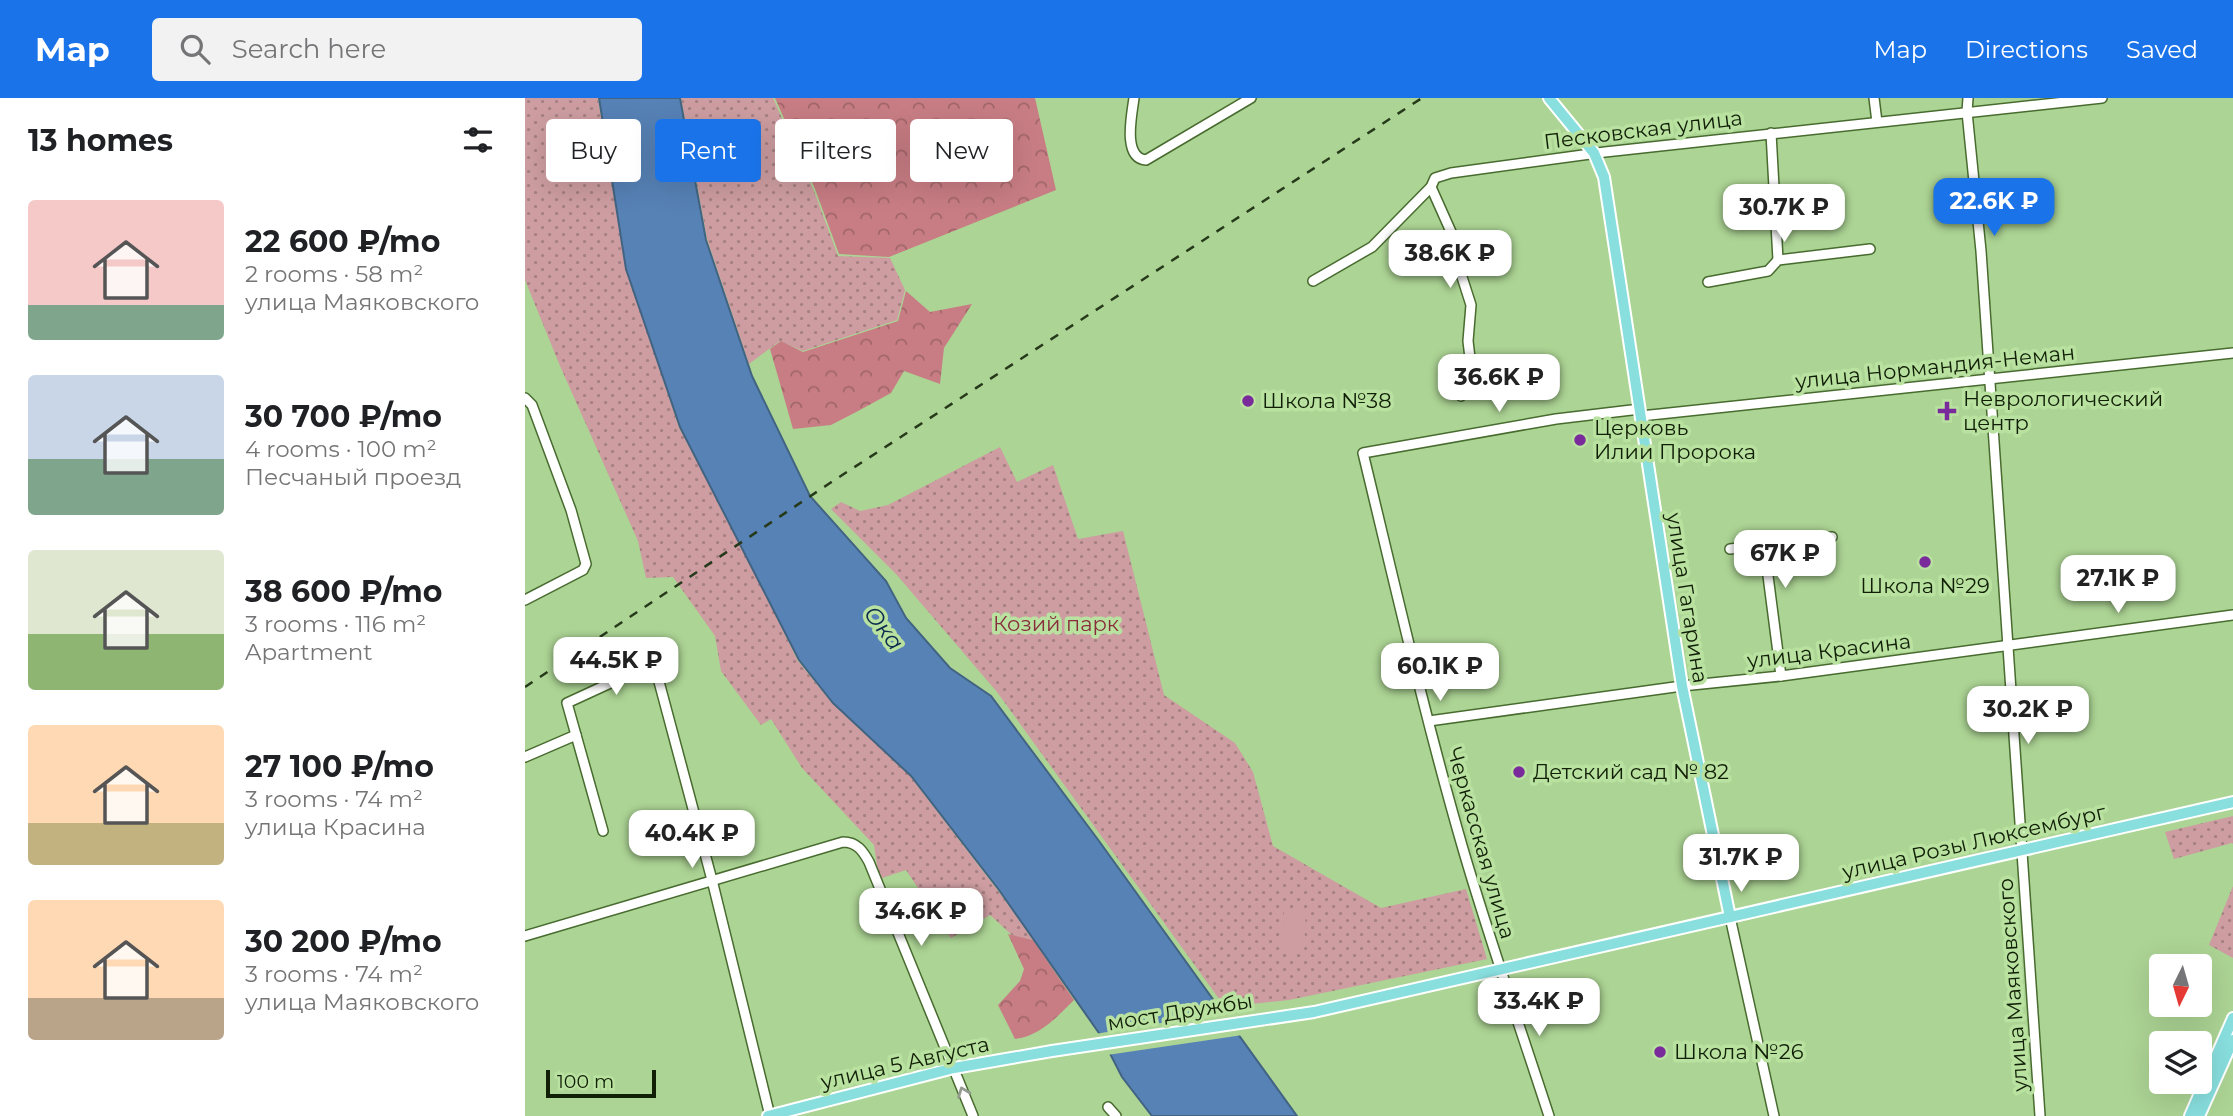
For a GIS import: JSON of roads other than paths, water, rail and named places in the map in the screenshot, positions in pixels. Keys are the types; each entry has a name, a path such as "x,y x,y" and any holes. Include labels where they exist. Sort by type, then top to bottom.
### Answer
{"main road":[{"name":"улица Гагарина","path":"1549,98 1594,153 1604,177 1682,687 1730,917"},
{"name":"улица Розы Люксембург","path":"1314,1012 2233,802"},
{"name":"мост Дружбы","path":"1052,1051 1314,1012"},
{"path":"2190,1116 2233,1018"},
{"path":"2199,1116 2233,1040"},
{"name":"улица 5 Августа","path":"769,1116 954,1068 1052,1051"}],"street":[{"path":"1134,98 1129,131 1132,147 1135,156 1146,160 1251,98"},
{"path":"1874,98 1877,122"},
{"name":"улица Маяковского","path":"1968,98 2040,1116"},
{"name":"Песковская улица","path":"1313,281 1372,247 1431,187 1435,178 1451,173 1594,153 2102,98"},
{"path":"1771,133 1778,260"},
{"path":"1431,187 1456,243 1462,277 1471,305 1468,341 1472,375 1461,396"},
{"path":"1707,282 1768,271 1778,260 1870,249"},
{"name":"улица Нормандия-Неман","path":"1363,453 1556,419 1989,379 2233,353"},
{"path":"525,398 532,405 566,496 586,564 583,570 526,596"},
{"name":"Черкасская улица","path":"1363,453 1462,846 1549,1116"},
{"path":"1730,549 1832,537"},
{"path":"1764,545 1781,676"},
{"name":"улица Красина","path":"1429,721 2233,615"},
{"path":"603,831 567,703 654,663 712,880 769,1116"},
{"path":"525,757 576,735"},
{"path":"525,936 843,842 851,842 857,845 869,862 973,1116"},
{"name":"улица Гагарина","path":"1730,917 1774,1116"},
{"path":"1108,1107 1116,1116"}],"water":[{"name":"Ока","path":"599,98 680,98 684,119 655,119 655,182 695,182 706,240 752,376 810,496 886,581 906,618 950,668 991,696 1297,1116 1152,1116 1122,1077 1101,1036 999,890 911,776 833,703 799,660 680,427 626,269 612,182 641,182 641,119 602,119"}],"railway":[{"path":"525,687 830,483 1422,98"}],"place":[{"name":"Школа №38","path":"1248,401"},
{"name":"Неврологический центр","path":"1947,411"},
{"name":"Церковь Илии Пророка","path":"1580,440"},
{"name":"Школа №29","path":"1925,562"},
{"name":"Детский сад № 82","path":"1519,772"},
{"name":"Школа №26","path":"1660,1052"}],"park label":[{"name":"Козий парк","path":"1056,624"}]}
